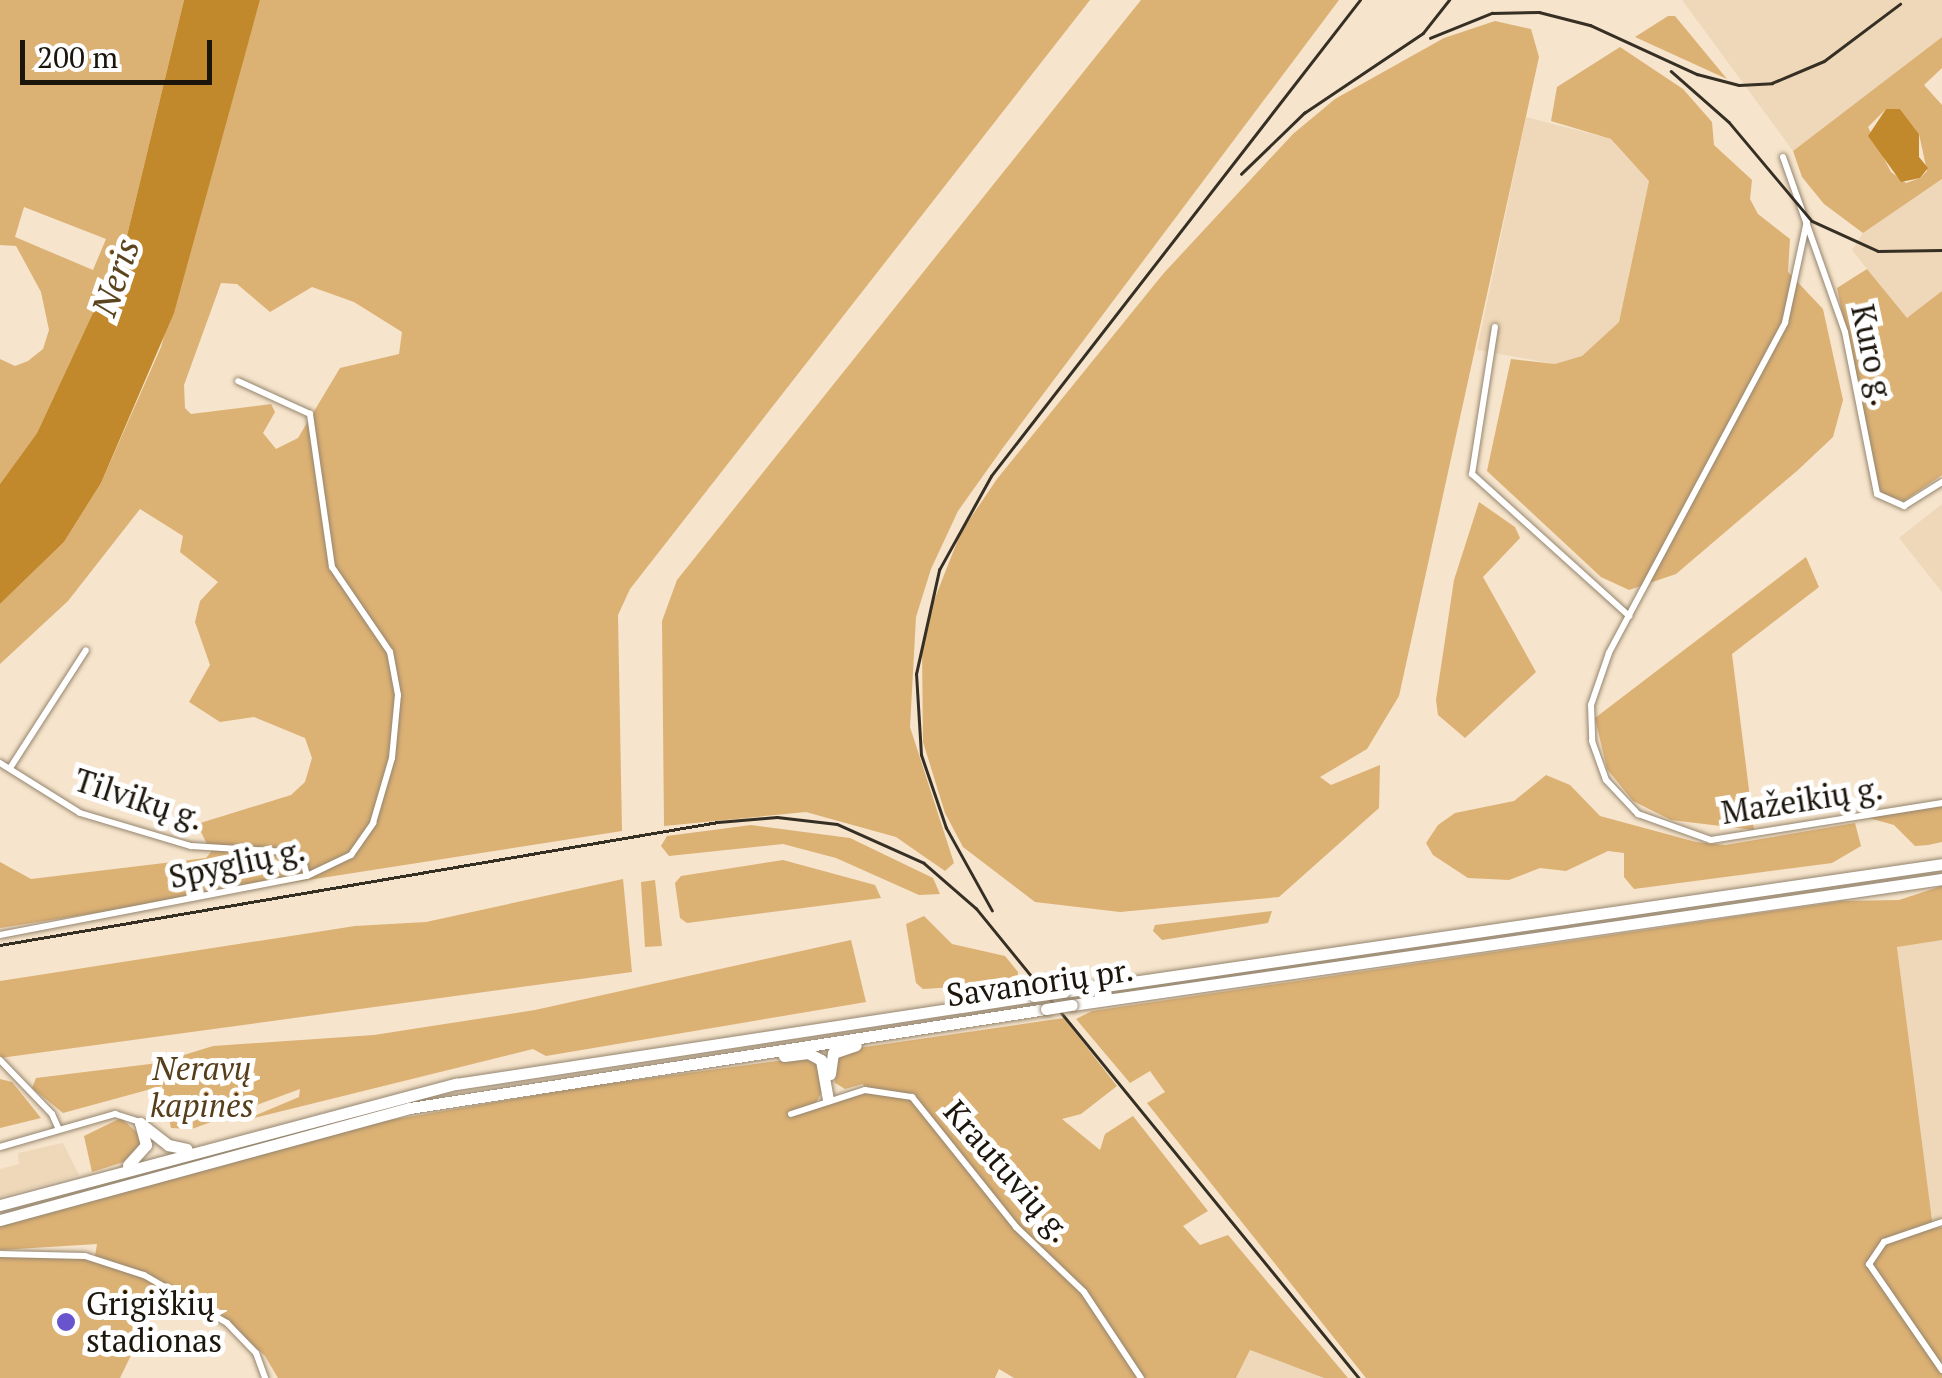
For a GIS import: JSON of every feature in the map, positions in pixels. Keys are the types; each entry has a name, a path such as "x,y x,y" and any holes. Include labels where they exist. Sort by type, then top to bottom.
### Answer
{"highway":[{"name":"Savanorių pr.","path":"0,1206 379,1101 544,1069 1942,864"},
{"name":"Savanorių pr.","path":"0,1220 337,1125 492,1092 1942,878"},
{"path":"831,1098 830,1058 843,1047 1046,1008"},
{"path":"492,1092 808,1053 822,1060 831,1098"},
{"path":"140,1123 168,1145 202,1149"},
{"path":"111,1174 143,1152 140,1123"}],"street":[{"name":"Kuro g.","path":"1784,157 1845,332 1877,494 1904,506 1942,482"},
{"path":"1495,326 1472,474 1629,616 1772,353 1806,221"},
{"name":"Spyglių g.","path":"0,935 308,876 352,855 367,834 392,758 398,695 384,638 332,568 310,414 238,381"},
{"name":"Mažeikių g.","path":"1629,616 1595,689 1592,741 1616,794 1670,830 1740,840 1942,803"},
{"path":"10,768 86,650"},
{"name":"Tilvikų g.","path":"0,763 89,816 191,846 287,852 303,860 308,876"},
{"path":"0,1060 52,1114 58,1130"},
{"name":"Krautuvių g.","path":"791,1114 865,1090 912,1098 1016,1227 1084,1292 1141,1378"},
{"path":"0,1147 114,1114 140,1123"},
{"path":"1942,1222 1884,1242 1868,1264 1942,1370"},
{"path":"0,1254 85,1256 144,1275 227,1322 256,1353 265,1378"}],"shaded area":[{"path":"1682,0 1942,0 1942,37 1793,151"},
{"path":"1526,117 1611,139 1649,181 1619,322 1582,356 1555,364 1477,350"},
{"path":"1942,179 1942,291 1907,319 1852,250 1863,233"},
{"path":"1942,504 1942,592 1899,538"},
{"path":"1942,940 1942,1227 1933,1228 1897,946"},
{"path":"63,1143 79,1175 0,1197 0,1169 19,1164 18,1153"},
{"path":"1250,1350 1324,1378 1236,1378"}],"green space":[{"path":"0,0 184,0 125,244 37,433 0,484 0,359 15,366 28,361 43,349 49,330 41,292 16,246 0,245","holes":["24,207 106,239 93,270 15,237"]},
{"path":"260,0 1090,0 630,589 618,615 622,831 0,928 0,862 31,879 206,858 211,852 197,824 291,795 305,782 312,758 305,738 254,717 220,722 189,702 210,665 195,622 200,601 218,582 180,552 183,536 140,509 68,601 0,664 0,604 64,542 101,483 161,347","holes":["221,283 237,284 270,312 312,287 354,302 402,332 399,354 340,368 298,438 276,449 263,433 275,412 271,404 191,414 185,408 184,385"]},
{"path":"1141,0 1339,0 1005,445 958,511 931,569 916,617 910,727 954,863 945,871 896,837 806,812 664,826 662,621 677,580"},
{"path":"1668,16 1675,16 1727,79 1635,37"},
{"path":"1495,21 1531,29 1539,57 1399,696 1367,749 1320,777 1331,785 1380,765 1379,808 1279,897 1120,912 1035,902 963,847 945,813 923,742 922,650 931,608 961,532 997,479 1163,274 1293,134 1335,99 1444,38"},
{"path":"1942,37 1942,68 1924,85 1942,105 1942,179 1863,233 1824,204 1802,177 1793,151","holes":["1886,109 1900,109 1919,134 1927,171 1906,183 1891,172 1868,127"]},
{"path":"1620,47 1683,89 1712,122 1714,145 1752,180 1750,199 1758,214 1790,239 1788,272 1823,309 1843,400 1833,437 1798,470 1676,574 1629,590 1601,577 1487,471 1511,359 1555,364 1582,356 1619,322 1649,181 1611,139 1551,121 1557,87"},
{"path":"1867,269 1907,318 1942,291 1942,475 1904,501 1883,494 1876,483 1837,288"},
{"path":"1479,502 1515,527 1520,538 1483,577 1536,672 1465,738 1438,715 1436,700 1454,580"},
{"path":"1806,557 1819,587 1732,654 1754,830 1671,820 1633,801 1607,769 1595,718"},
{"path":"1546,775 1570,785 1600,816 1696,842 1725,845 1855,823 1861,846 1832,863 1634,889 1624,877 1624,853 1608,851 1566,871 1540,868 1509,880 1468,878 1433,855 1426,843 1438,825 1455,813 1514,801"},
{"path":"1942,806 1942,842 1928,845 1915,846 1894,825 1869,818"},
{"path":"751,825 850,838 933,878 940,894 919,895 836,858 783,844 669,856 661,846 667,836"},
{"path":"783,860 875,885 881,898 687,923 680,918 675,883 681,876"},
{"path":"623,879 632,972 0,1058 0,981 355,926 426,922"},
{"path":"655,880 662,946 645,947 641,882"},
{"path":"1942,886 1942,940 1897,947 1933,1228 1942,1227 1942,1378 1366,1378 1147,1103 1165,1092 1150,1071 1130,1083 1076,1019 1092,1011 1842,901 1899,900"},
{"path":"1272,911 1268,923 1162,940 1153,931 1155,925"},
{"path":"924,916 952,944 1005,956 1018,972 1017,983 923,989 916,983 906,924"},
{"name":"Neravų kapinės","path":"851,940 866,1002 546,1056 533,1049 242,1121 299,1097 300,1089 192,1129 171,1128 162,1086 63,1113 32,1088 36,1078 158,1063 213,1046 374,1035 535,1010"},
{"path":"1064,1018 1117,1086 1081,1114 1062,1119 1100,1150 1105,1134 1133,1116 1208,1211 1183,1226 1200,1245 1228,1235 1348,1378 1324,1378 1250,1350 1236,1378 1014,1378 999,1369 995,1378 278,1378 265,1356 208,1303 171,1289 148,1304 148,1320 120,1378 0,1378 0,1257 95,1256 97,1244 0,1250 0,1226 384,1121 591,1086 807,1057 817,1063 822,1092 814,1106 866,1092 863,1084 845,1089 835,1083 833,1060 844,1050"},
{"path":"0,1079 12,1082 41,1118 0,1128"},
{"path":"121,1118 143,1138 130,1160 92,1172 84,1136"}],"water":[{"name":"Neris","path":"184,0 260,0 174,313 101,483 64,542 0,604 0,484 37,433 125,244"},
{"path":"1886,109 1900,109 1919,134 1919,157 1928,168 1920,178 1901,182 1868,136"}],"railway":[{"path":"992,911 946,828 921,755 916,674 939,570 991,476 1360,0"},
{"path":"1241,174 1304,113 1423,33 1449,0"},
{"path":"1430,38 1492,13 1539,12 1590,25 1697,74 1739,85 1772,83 1824,61 1900,4"},
{"path":"1671,71 1729,122 1812,221 1878,251 1942,250"},
{"path":"0,945 718,822 777,817 837,824 924,863 976,908 1359,1378"}],"place":[{"name":"Grigiškių stadionas","path":"66,1322"}]}
